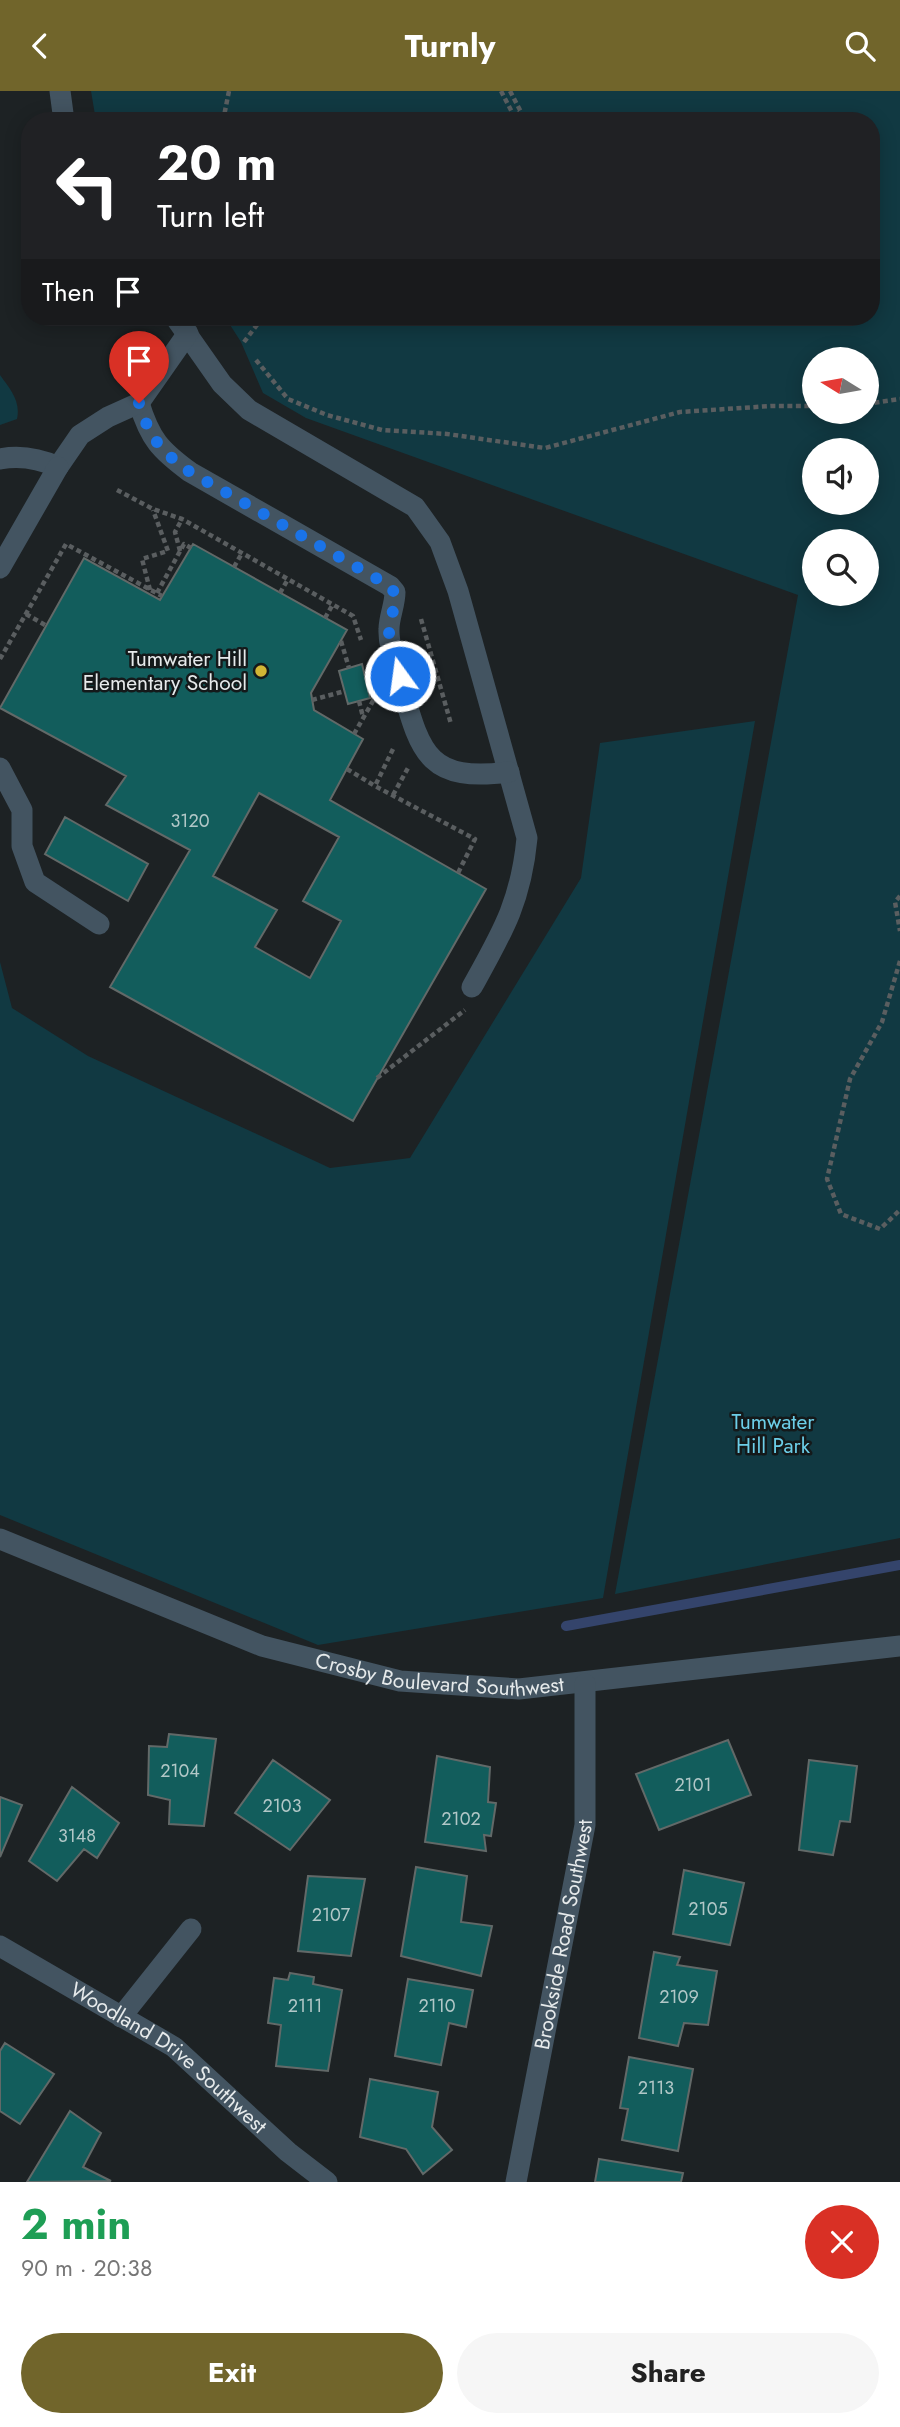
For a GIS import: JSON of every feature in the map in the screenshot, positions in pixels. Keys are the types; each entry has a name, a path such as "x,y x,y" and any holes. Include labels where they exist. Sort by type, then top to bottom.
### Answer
{"street":[{"path":"60,91 63,112"},
{"path":"0,568 58,467 80,435 139,403 181,326"},
{"path":"183,326 222,384 249,411 415,507 440,542 458,591 527,838 523,880 505,927 472,987"},
{"path":"139,403 148,431 163,453 190,472 390,586 395,592 389,629 392,650 408,707 426,756 440,767 460,774 509,772"},
{"path":"0,459 16,456 44,460 58,467"},
{"path":"0,768 22,810 22,846 35,882 99,924"},
{"name":"Crosby Boulevard Southwest","path":"0,1539 262,1646 400,1681 519,1689 585,1684 900,1646"},
{"name":"Brookside Road Southwest","path":"516,2182 585,1825 585,1684"},
{"path":"121,2017 191,1929"},
{"name":"Woodland Drive Southwest","path":"0,1946 174,2047 288,2152 327,2182"}],"path":[{"path":"225,112 229,91"},
{"path":"501,91 512,112"},
{"path":"510,91 521,112"},
{"path":"244,342 256,326"},
{"path":"115,374 140,344"},
{"path":"256,360 288,399 327,415 382,431 447,434 545,448 680,412 802,406"},
{"path":"879,402 900,399"},
{"path":"117,490 153,509 182,519 353,616 364,649"},
{"path":"150,590 142,559 168,551 153,509"},
{"path":"180,551 175,532 182,519"},
{"path":"0,659 66,544 162,596"},
{"path":"157,593 184,544 191,548"},
{"path":"234,567 242,553"},
{"path":"280,593 288,579"},
{"path":"325,618 333,604"},
{"path":"26,614 46,625"},
{"path":"421,619 431,666 451,724"},
{"path":"341,641 349,667"},
{"path":"374,683 380,705"},
{"path":"312,700 345,691"},
{"path":"354,734 377,694"},
{"path":"359,701 363,717"},
{"path":"375,786 393,751 390,740"},
{"path":"393,795 410,766"},
{"path":"346,769 475,839 458,873"},
{"path":"900,896 895,902 900,931"},
{"path":"900,961 882,1022 850,1079 827,1179 841,1214 880,1229 900,1210"},
{"path":"377,1078 423,1040 486,997 472,987"}],"green space":[{"name":"Tumwater Hill Park","path":"91,91 900,91 900,1538 615,1594 798,595 306,418 263,393 241,342 231,326 880,326 880,112 94,112"},
{"path":"0,375 14,395 18,413 17,419 0,425"},
{"path":"755,721 603,1598 318,1645 0,1515 0,962 12,1008 88,1056 330,1168 410,1158 581,878 600,743"}],"building":[{"path":"193,544 347,630 311,693 314,710 363,739 330,800 486,889 353,1121 110,987 190,850 106,805 126,776 0,708 84,558 160,600","holes":["259,793 339,837 303,901 341,921 310,978 255,947 277,910 213,876"]},
{"path":"362,664 370,698 348,704 339,671"},
{"path":"65,817 148,864 128,901 45,854"},
{"path":"169,1734 216,1739 204,1826 169,1824 170,1800 148,1795 149,1746 167,1747"},
{"path":"728,1740 751,1795 659,1830 636,1774"},
{"path":"437,1756 490,1767 488,1802 496,1803 491,1836 484,1835 486,1851 425,1842"},
{"path":"273,1760 330,1800 290,1850 235,1813"},
{"path":"809,1760 857,1766 850,1822 840,1821 833,1855 799,1850"},
{"path":"72,1787 119,1823 97,1858 84,1849 57,1881 29,1861"},
{"path":"0,1797 22,1805 0,1857"},
{"path":"416,1867 467,1876 461,1922 492,1926 481,1976 401,1956"},
{"path":"684,1870 744,1883 730,1945 673,1934"},
{"path":"308,1876 365,1879 351,1956 298,1951"},
{"path":"654,1952 680,1957 677,1965 717,1971 708,2025 684,2023 678,2046 639,2038"},
{"path":"290,1973 314,1977 313,1984 342,1990 328,2071 276,2066 281,2025 268,2023 274,1978 288,1980"},
{"path":"408,1979 473,1990 466,2027 449,2023 441,2065 395,2056"},
{"path":"5,2043 54,2074 20,2124 0,2111 0,2051"},
{"path":"629,2057 693,2069 678,2151 622,2140 628,2109 620,2108"},
{"path":"370,2079 438,2092 432,2127 452,2150 423,2174 406,2149 360,2137"},
{"path":"70,2111 101,2133 83,2167 111,2181 27,2182"},
{"path":"599,2159 683,2173 681,2182 595,2182"}],"waterway":[{"path":"566,1626 900,1565"}],"place":[{"name":"Tumwater Hill Elementary School","path":"261,671"}],"route":[{"path":"139,403 148,431 163,453 190,472 390,586 395,592 395,603 389,629 400,676"}]}
